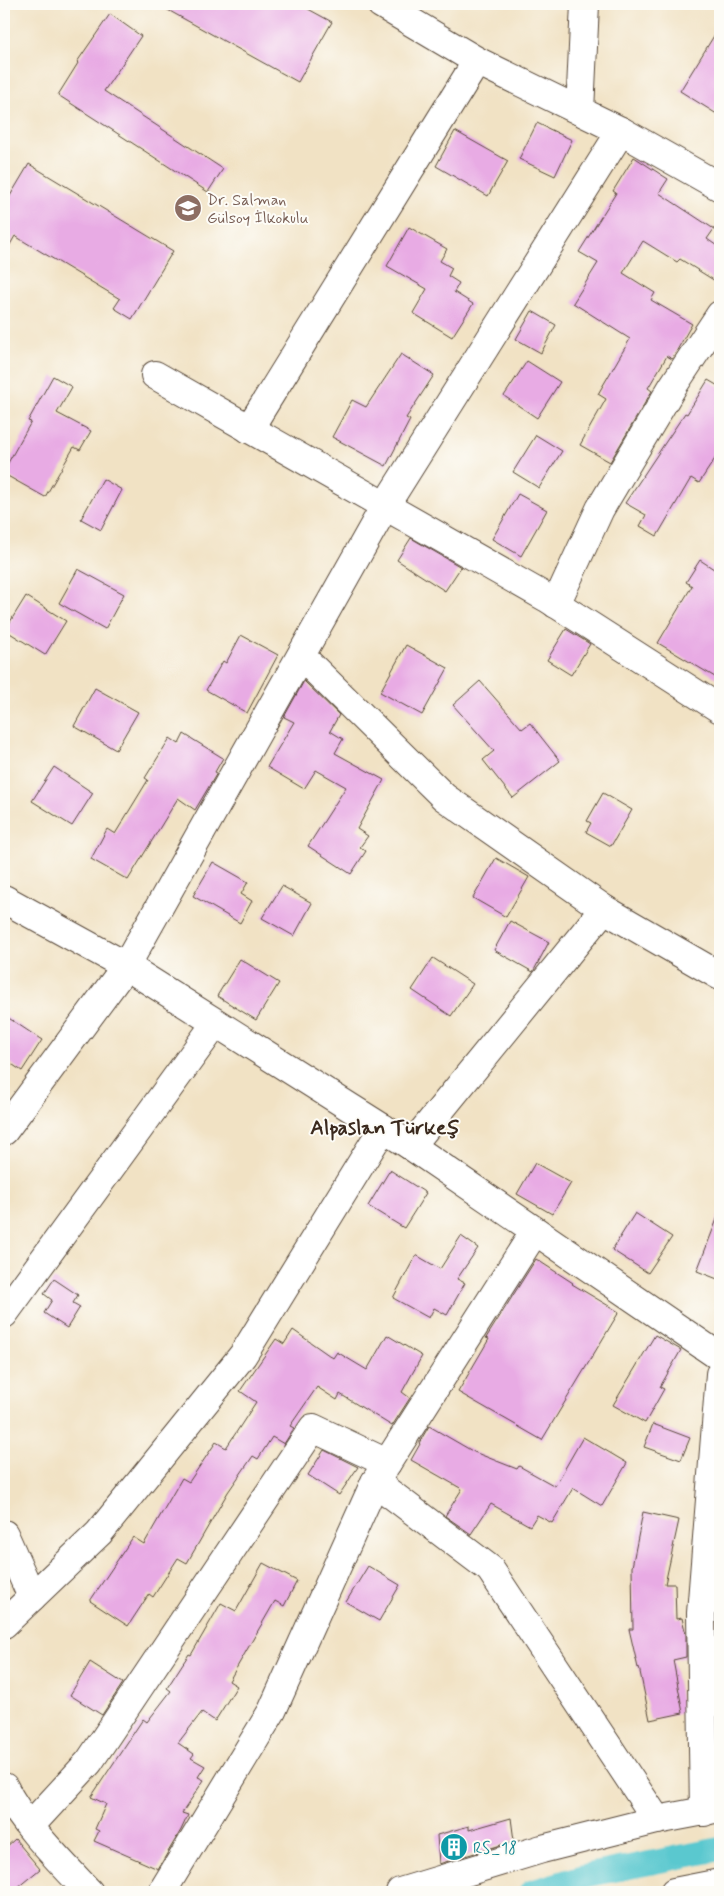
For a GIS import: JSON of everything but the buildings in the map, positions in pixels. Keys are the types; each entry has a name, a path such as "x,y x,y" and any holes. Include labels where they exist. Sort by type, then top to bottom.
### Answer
{"street":[{"path":"381,4 477,61 621,131 720,187"},
{"path":"580,111 585,4"},
{"path":"249,429 477,61"},
{"path":"4,1130 126,966 385,506 621,131"},
{"path":"556,604 600,509 674,386 720,316"},
{"path":"155,375 556,604 720,709"},
{"path":"301,656 444,797 604,909 720,976"},
{"path":"4,899 126,966 383,1128 720,1357"},
{"path":"411,1146 604,909"},
{"path":"4,1314 216,1023"},
{"path":"4,1624 99,1533 243,1355 383,1128"},
{"path":"162,1892 272,1711 381,1473 535,1230"},
{"path":"400,1892 542,1849 657,1820 712,1810 701,1613 720,1374"},
{"path":"30,1826 89,1762 313,1428 381,1473 490,1570 657,1820"},
{"path":"4,1534 32,1597"},
{"path":"6,1800 61,1863 90,1892"},
{"path":"674,1892 720,1883"}],"waterway":[{"path":"531,1892 584,1876 720,1849"}],"place":[{"name":"Dr. Salman Gülsoy İlkokulu","path":"188,208"},
{"name":"RS_18","path":"454,1847"}],"district":[{"name":"Alpaslan Türkeş","path":"385,1127"}]}
